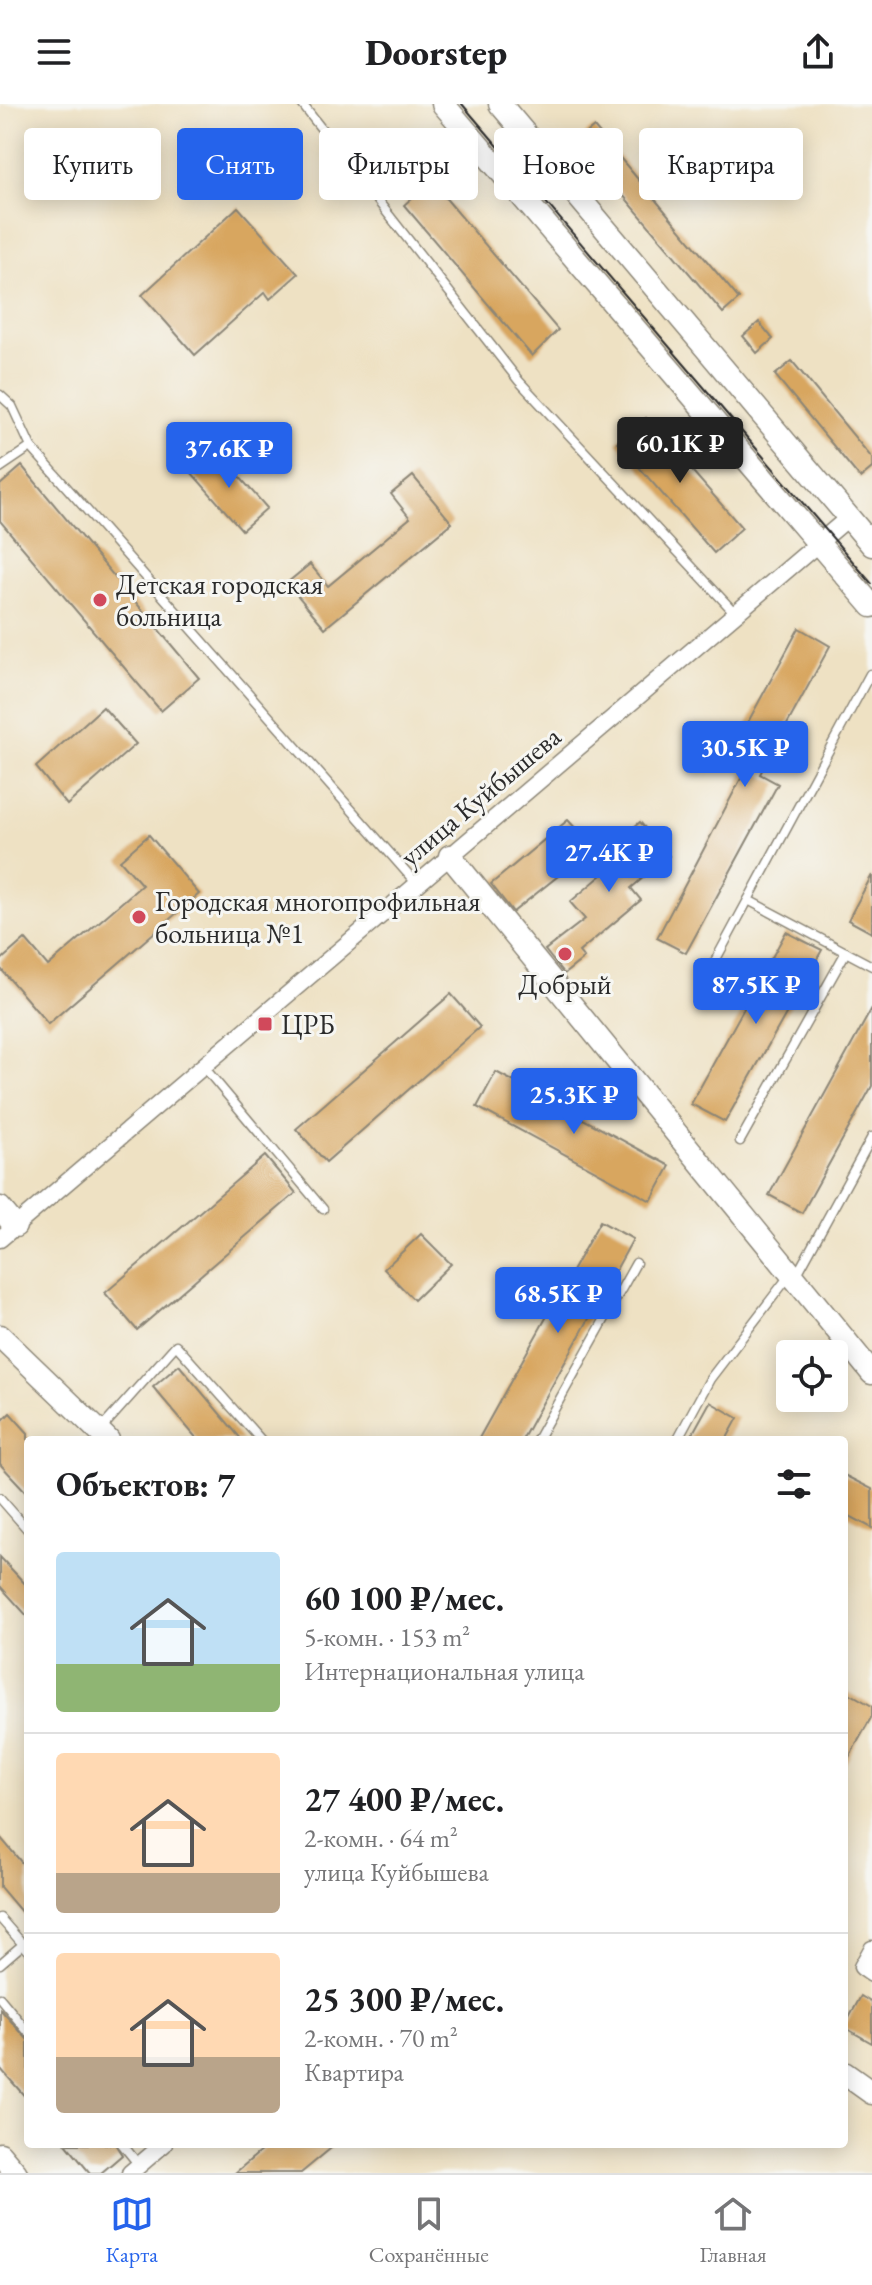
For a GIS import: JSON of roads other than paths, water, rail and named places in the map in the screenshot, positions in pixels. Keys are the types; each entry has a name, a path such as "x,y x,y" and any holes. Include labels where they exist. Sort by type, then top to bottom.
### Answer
{"main road":[{"path":"443,104 872,606"},
{"path":"500,104 872,545"},
{"path":"450,856 872,1373"},
{"path":"0,1208 8,1232"},
{"path":"0,1336 104,1436"},
{"path":"848,2076 872,2093"},
{"path":"0,2154 16,2173"}],"street":[{"name":"улица Куйбышева","path":"8,1232 848,518"},
{"path":"872,1949 862,1967 872,1974"},
{"path":"134,2169 159,2148"}],"lane":[{"path":"302,104 519,381 735,613"},
{"path":"0,395 12,406 31,447 417,884"},
{"path":"0,468 31,447"},
{"path":"708,974 870,674"},
{"path":"748,900 872,966"},
{"path":"740,1141 846,952"},
{"path":"203,1066 323,1209"},
{"path":"679,1436 710,1379 793,1276 872,1137"},
{"path":"539,1436 636,1263"},
{"path":"104,1436 176,1345 257,1436"},
{"path":"0,1498 24,1525"},
{"path":"0,1918 24,1943"},
{"path":"0,1964 24,1946"},
{"path":"0,1998 24,2027"},
{"path":"124,2148 134,2169"}],"tram line":[{"path":"462,104 872,584"}],"place":[{"name":"Детская городская больница","path":"100,600"},
{"name":"Городская многопрофильная больница №1","path":"139,917"},
{"name":"Добрый","path":"565,954"},
{"name":"ЦРБ","path":"265,1024"}]}
